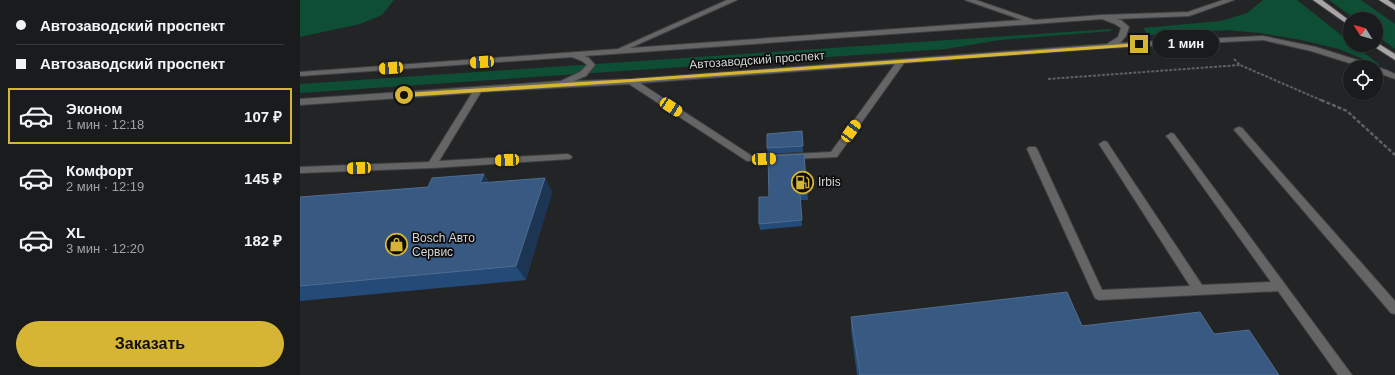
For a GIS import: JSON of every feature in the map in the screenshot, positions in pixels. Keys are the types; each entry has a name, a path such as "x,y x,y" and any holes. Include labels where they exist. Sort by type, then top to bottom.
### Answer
{"main road":[{"path":"1317,0 1343,19"},
{"path":"1383,0 1395,8"},
{"path":"1383,49 1395,58"}],"street":[{"path":"615,52 733,0"},
{"path":"969,0 1037,23"},
{"name":"Автозаводский проспект","path":"300,74 1037,23 1102,17 1189,14 1230,0"},
{"path":"1102,17 1118,22 1124,27 1124,35 1119,41 1108,46"},
{"name":"Автозаводский проспект","path":"300,102 561,84 631,81 1108,46 1263,38 1313,48 1349,60"},
{"path":"561,84 583,74 591,65 585,59 573,55"},
{"path":"631,81 750,160 834,155 901,62"},
{"path":"1383,72 1395,77"},
{"path":"432,165 478,90"},
{"path":"1239,130 1395,309"},
{"path":"1171,136 1346,375"},
{"path":"1104,144 1199,290"},
{"path":"1032,149 1099,294 1281,286"},
{"path":"300,170 432,165 567,157"}],"path":[{"path":"1229,54 1240,64 1347,112 1395,155"},
{"path":"1048,79 1240,64"}],"green space":[{"path":"300,0 394,0 382,15 360,24 300,37"},
{"path":"1263,0 1297,0 1343,36 1343,51 1301,40 1260,33 1226,30 1148,35 1143,28 1221,21 1247,13"},
{"path":"1329,0 1361,0 1378,12 1345,12"},
{"path":"1383,16 1395,24 1395,49 1383,40"},
{"path":"1110,29 1112,31 1000,40 946,49 300,93 300,84"},
{"path":"1346,52 1363,52 1373,60 1366,60"}],"building":[{"path":"802,131 803,146 767,148 767,134"},
{"path":"804,154 807,194 800,194 802,220 759,224 759,197 769,197 768,156"},
{"path":"484,174 480,183 545,178 516,266 300,286 300,197 428,187 432,178"},
{"path":"1067,292 1082,326 1200,312 1214,334 1249,330 1279,375 860,375 851,317"}],"place":[{"name":"Irbis","path":"802,182"},
{"name":"Bosch Авто Сервис","path":"396,245"}],"route":[{"path":"404,95 561,84 631,81 1139,44"}]}
